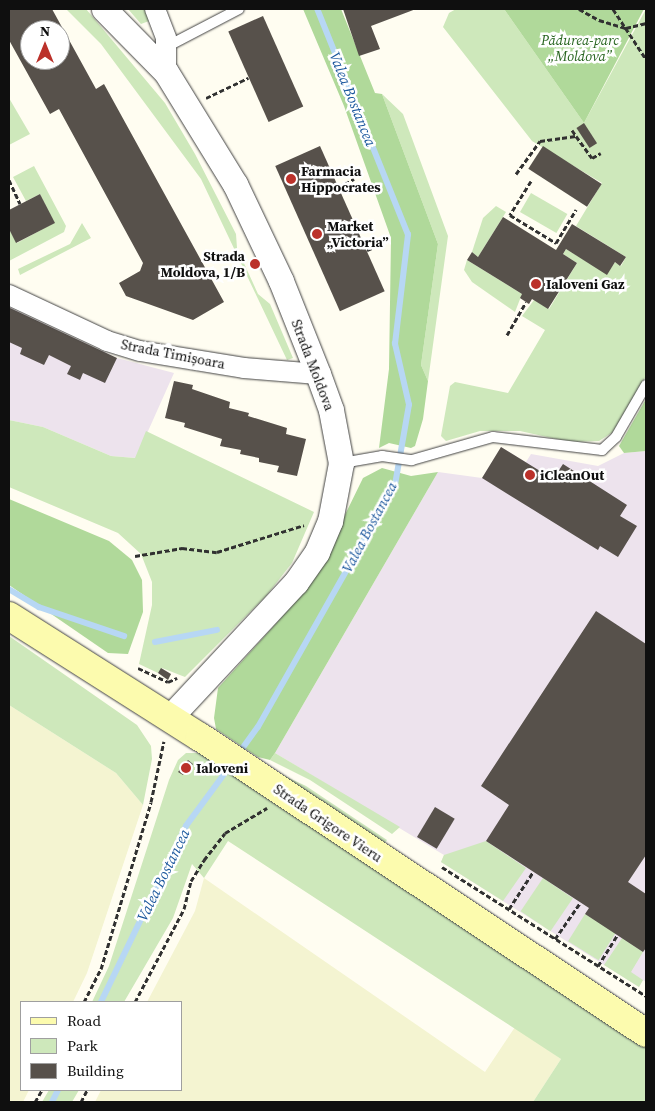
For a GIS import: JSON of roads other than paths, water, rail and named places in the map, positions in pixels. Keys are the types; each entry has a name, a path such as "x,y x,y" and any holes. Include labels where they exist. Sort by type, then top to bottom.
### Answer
{"main road":[{"name":"Strada Grigore Vieru","path":"9,616 200,737 646,1033"}],"street":[{"name":"Strada Moldova","path":"104,9 166,72 235,184 281,281 318,374 331,410 340,463 331,514 317,552 296,582 169,718"},
{"path":"155,9 166,47 166,72"},
{"name":"Strada Timișoara","path":"9,295 107,341 140,351 244,368 318,374"}],"lane":[{"path":"166,47 239,9"},
{"path":"340,463 387,457 412,460 492,437 602,450 616,437 646,385"}],"waterway":[{"name":"Valea Bostancea","path":"239,753 258,727 395,485 409,405 395,344 408,235 317,9"},
{"path":"9,589 39,607 124,636"},
{"path":"155,642 217,630"},
{"name":"Valea Bostancea","path":"101,1001 186,826 231,765"},
{"name":"Valea Bostancea","path":"52,1102 58,1091"}],"place":[{"name":"Farmacia Hippocrates","path":"291,179"},
{"name":"Market „Victoria”","path":"317,234"},
{"name":"Strada Moldova, 1/B","path":"255,264"},
{"name":"Ialoveni Gaz","path":"536,284"},
{"name":"iCleanOut","path":"530,475"},
{"name":"Ialoveni","path":"186,768"}],"park label":[{"name":"Pădurea-parc „Moldova”","path":"580,48"}]}
